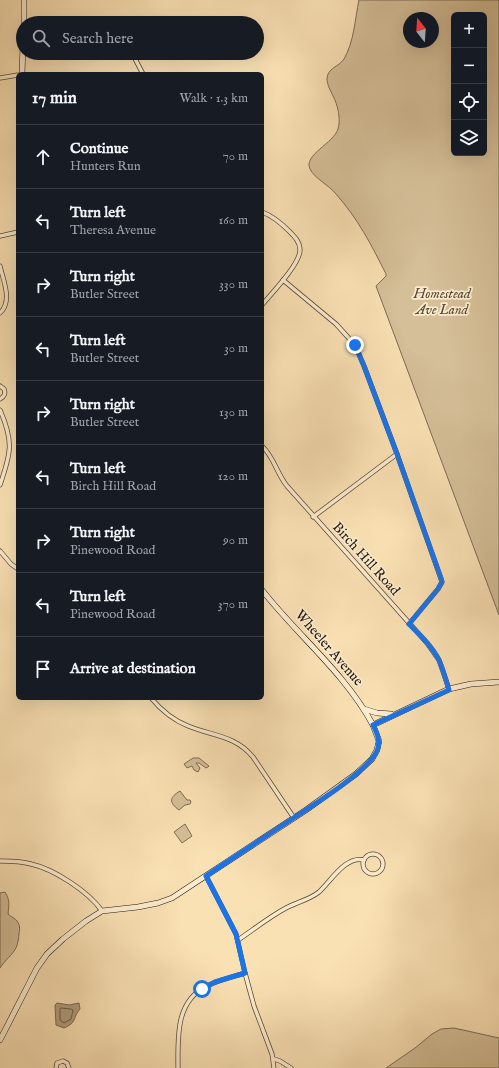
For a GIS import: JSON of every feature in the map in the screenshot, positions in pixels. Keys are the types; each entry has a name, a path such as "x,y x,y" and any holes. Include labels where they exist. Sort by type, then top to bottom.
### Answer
{"street":[{"path":"24,0 24,16"},
{"path":"22,60 22,72"},
{"path":"136,60 142,72"},
{"path":"0,78 16,75"},
{"path":"264,213 276,219 295,237 299,243 300,251 295,264 264,303"},
{"path":"0,236 16,232"},
{"path":"0,266 7,299 5,307 0,313"},
{"path":"283,280 336,324 355,345 397,454 442,582 409,624"},
{"path":"0,386 3,387 5,391 4,395 0,399"},
{"path":"0,410 9,433 10,449 8,462 0,485"},
{"name":"Birch Hill Road","path":"264,449 272,459 283,481 313,517 427,643 443,670 449,690"},
{"path":"313,517 397,454"},
{"path":"0,551 16,568"},
{"name":"Wheeler Avenue","path":"102,911 127,909 165,901 179,894 344,783 372,759 377,750 379,741 373,725 364,709 309,641 264,592"},
{"path":"373,725 394,714 449,690 471,684 499,682"},
{"path":"153,700 161,709 178,721 197,729 229,739 246,749 294,818"},
{"path":"364,709 377,714 394,714"},
{"path":"238,940 282,910 307,900 348,863 358,859 364,860 371,855 377,855 382,859 382,868 379,872 371,873 365,868 364,860"},
{"path":"0,861 30,863 49,870 82,891 102,911 86,921 63,939 41,961 0,1040"},
{"path":"206,876 232,924 238,940 254,1006 274,1059 274,1068"},
{"path":"178,1068 180,1023 182,1013 187,1003 193,996 206,986 245,973"},
{"path":"274,1059 291,1068"},
{"path":"56,1068 58,1063 63,1060 67,1063 69,1068"}],"green space":[{"name":"Homestead Ave Land","path":"359,0 499,0 499,615 376,286 386,276 386,274 358,222 344,203 333,191 312,173 310,169 309,164 311,159 331,139 338,129 338,112 327,79 329,72 344,59 352,38"},
{"path":"193,758 199,758 209,766 206,768 199,763 196,763 200,768 198,772 194,770 192,766 187,768 184,764"},
{"path":"180,791 187,800 190,800 191,802 179,810 173,804 172,798"},
{"path":"185,824 192,836 182,843 174,832"},
{"path":"5,892 9,905 8,914 17,921 20,930 17,945 13,953 0,968 0,893"},
{"path":"454,1028 499,1038 499,1068 386,1068 432,1034 441,1029"}],"water":[{"path":"57,1003 69,1005 79,1003 80,1009 73,1022 64,1028 56,1025 55,1005"}],"route":[{"path":"202,989 215,982 245,973 236,934 232,924 206,876 306,810 356,774 372,759 379,745 378,737 373,725 441,692 449,690 439,660 427,643 409,624 441,586 441,578 397,454 355,345"}]}
